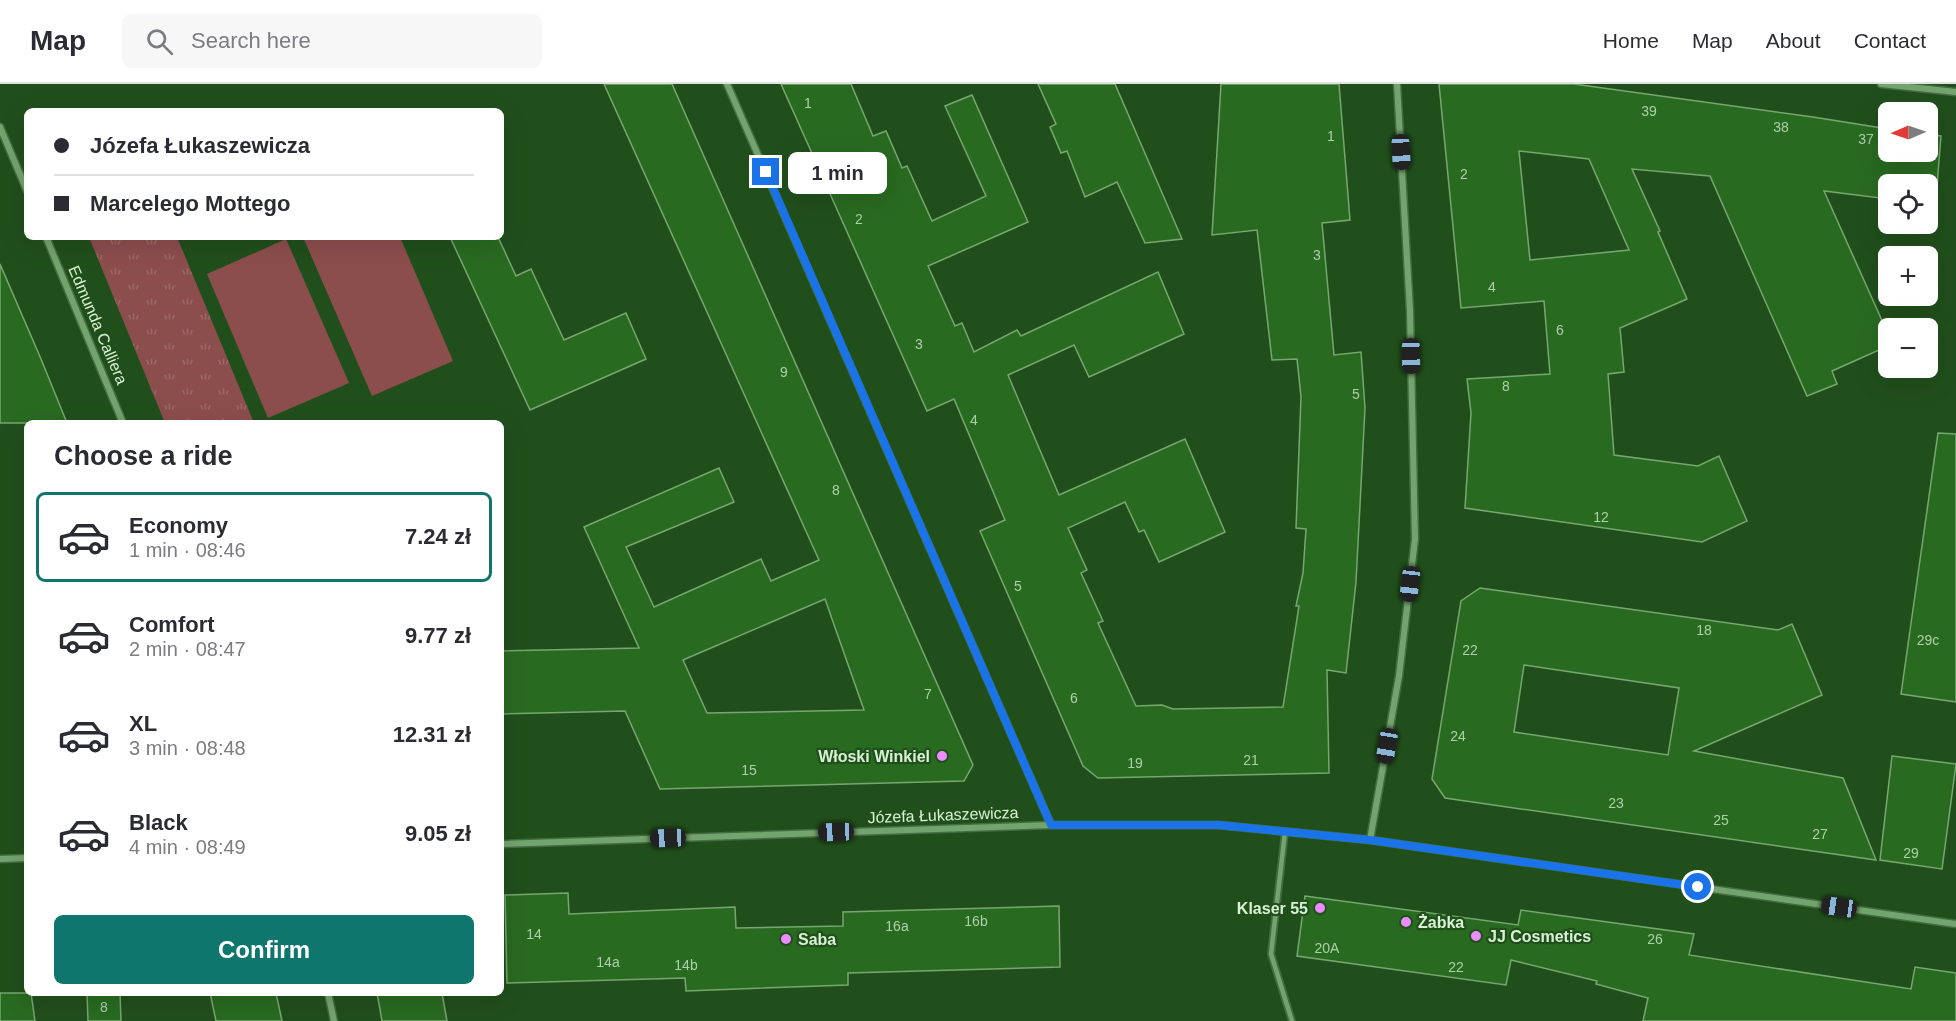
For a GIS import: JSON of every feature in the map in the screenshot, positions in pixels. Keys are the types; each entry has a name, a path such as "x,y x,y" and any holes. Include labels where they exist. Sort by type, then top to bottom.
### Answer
{"street":[{"path":"728,84 1051,825"},
{"path":"1370,840 1399,676 1415,539 1410,311 1397,84"},
{"path":"1881,84 1956,92"},
{"path":"0,127 24,184"},
{"name":"Edmunda Calliera","path":"47,240 122,420"},
{"name":"Józefa Łukaszewicza","path":"504,844 1051,825 1218,825 1370,840 1956,924"},
{"path":"0,859 24,858"},
{"path":"329,996 334,1021"}],"lane":[{"path":"1285,832 1271,954 1292,1021"}],"green space":[{"path":"90,240 178,240 253,420 164,420"},
{"path":"286,240 349,383 268,418 207,274"},
{"path":"304,240 401,240 453,361 372,396"}],"building":[{"path":"604,84 672,84 973,765 964,781 660,789 625,711 504,714 504,651 639,648 584,527 719,468 734,502 626,547 654,607 761,559 771,581 819,560","holes":["825,599 864,710 707,713 683,660"]},
{"path":"781,84 851,84 873,136 886,131 902,168 907,166 932,221 986,196 945,106 972,95 1028,222 928,266 955,326 962,323 974,352 1017,330 1021,336 1158,272 1184,334 1089,377 1074,345 1008,375 1059,495 1185,439 1225,532 1159,562 1144,530 1139,532 1125,502 1068,528 1087,570 1081,573 1103,621 1098,623 1136,706 1162,705 1173,709 1283,707 1299,606 1296,606 1303,573 1306,529 1296,528 1301,397 1297,359 1272,360 1257,230 1212,235 1221,84 1339,84 1350,220 1322,223 1334,355 1361,352 1365,408 1356,582 1346,673 1327,670 1329,773 1098,778 1083,766 980,531 1005,520 954,399 927,411"},
{"path":"1038,84 1115,84 1182,239 1145,243 1117,182 1085,197 1067,151 1061,153 1050,127 1056,124"},
{"path":"1439,84 1574,84 1878,127 1878,162 1938,162 1938,136 1941,136 1938,174 1878,174 1878,198 1824,191 1881,318 1878,318 1878,350 1832,371 1837,384 1807,396 1710,176 1632,169 1687,299 1620,328 1624,372 1608,374 1614,455 1698,466 1719,456 1747,521 1702,542 1465,508 1471,413 1467,379 1550,374 1544,301 1461,308","holes":["1519,151 1589,159 1629,250 1530,260"]},
{"path":"451,240 499,240 516,276 531,269 564,340 626,313 646,359 530,410"},
{"path":"0,264 66,420 24,420 24,423 0,423"},
{"path":"1938,433 1956,434 1956,702 1901,694"},
{"path":"1480,588 1778,630 1792,624 1822,695 1694,751 1843,778 1876,860 1445,798 1432,779 1461,601","holes":["1524,665 1679,688 1668,755 1514,732"]},
{"path":"1892,756 1956,764 1942,869 1880,860"},
{"path":"568,893 569,914 735,907 736,928 843,926 843,912 1059,906 1060,967 848,973 848,985 686,991 685,978 507,983 505,895"},
{"path":"1305,896 1518,925 1521,910 1694,934 1689,955 1911,989 1915,967 1956,973 1956,1021 1643,1021 1648,998 1596,984 1597,981 1511,960 1506,985 1297,956"},
{"path":"0,993 24,993 24,996 31,996 35,1021 0,1021"},
{"path":"87,996 120,996 121,1021 88,1021"},
{"path":"211,996 277,996 282,1021 216,1021"},
{"path":"378,996 443,996 447,1021 382,1021"}],"place":[{"name":"Włoski Winkiel","path":"942,756"},
{"name":"Klaser 55","path":"1320,908"},
{"name":"Żabka","path":"1406,922"},
{"name":"JJ Cosmetics","path":"1476,936"},
{"name":"Saba","path":"786,939"}],"route":[{"path":"766,172 1051,825 1122,823 1218,825 1370,840 1698,887"}]}
